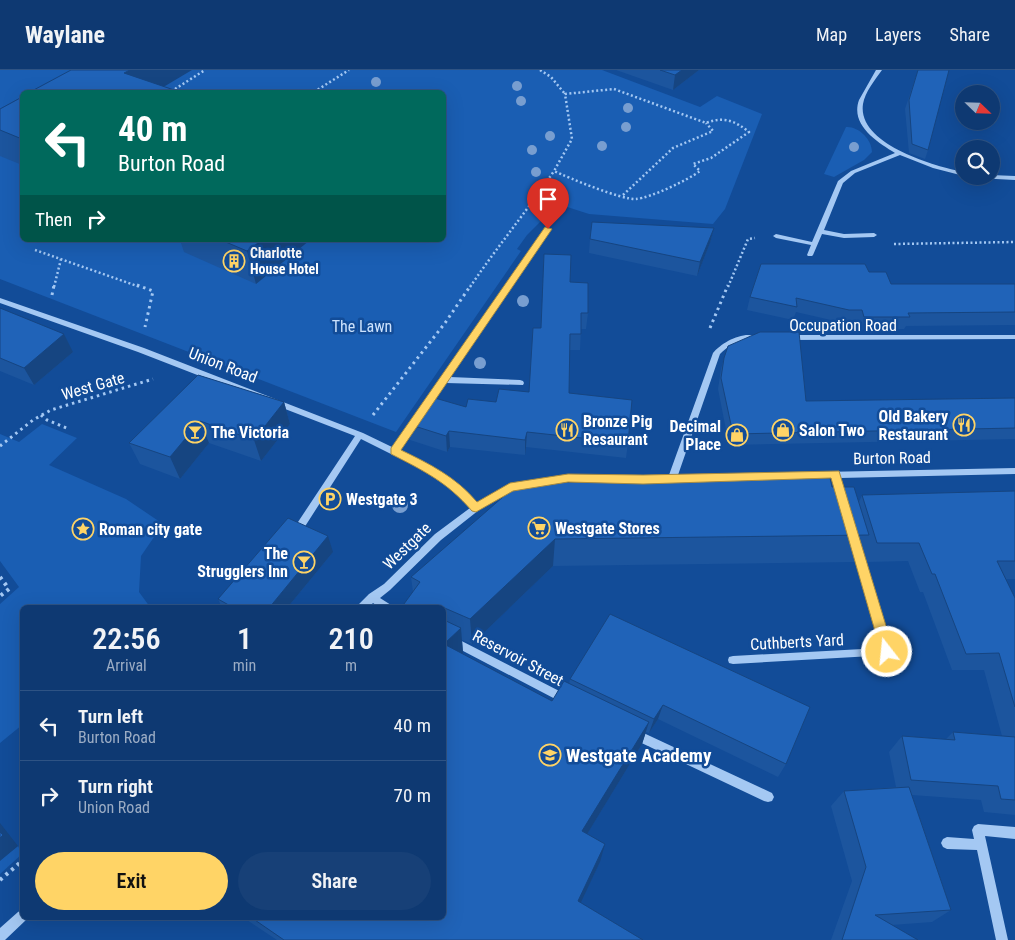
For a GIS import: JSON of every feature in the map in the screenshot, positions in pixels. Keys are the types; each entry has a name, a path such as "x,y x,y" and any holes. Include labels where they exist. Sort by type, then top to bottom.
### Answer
{"street":[{"path":"879,70 860,104 862,118 873,133 900,153 939,169 955,172"},
{"path":"810,255 840,182 853,172 900,153"},
{"path":"1000,177 1015,178"},
{"path":"394,451 548,229"},
{"path":"819,230 844,236 874,235"},
{"path":"776,236 814,244"},
{"name":"Union Road","path":"0,300 141,350 360,435 434,472 458,488 476,508"},
{"name":"Occupation Road","path":"780,338 1015,337"},
{"path":"673,477 717,353 723,346 737,339 762,338"},
{"path":"445,380 520,383"},
{"path":"301,525 360,435"},
{"name":"Burton Road","path":"476,508 510,487 568,478 643,479 1015,471"},
{"path":"835,474 846,511"},
{"name":"Westgate","path":"363,605 387,587 438,537 476,508"},
{"name":"Cuthberts Yard","path":"733,660 887,652 851,530"},
{"path":"372,597 384,605"},
{"name":"Reservoir Street","path":"446,637 578,706"},
{"path":"621,727 768,797"},
{"path":"1002,940 978,830 1015,833"},
{"path":"947,843 982,845"},
{"path":"0,936 20,918"}],"path":[{"path":"175,89 205,70"},
{"path":"317,90 350,70"},
{"path":"360,435 390,391 444,323 492,254 530,208 572,139 565,94 551,77 540,70"},
{"path":"565,94 614,89 706,122 713,131 673,148 623,195"},
{"path":"554,171 581,183 635,199 688,180 700,171 693,164 711,158 749,132 736,121 720,117 706,122"},
{"path":"874,235 880,235 883,244 1015,242"},
{"path":"35,250 153,291 141,350"},
{"path":"47,318 61,259"},
{"name":"West Gate","path":"0,446 33,420 51,410 161,376"},
{"path":"41,416 69,429"},
{"path":"0,577 9,589 0,596"},
{"path":"0,880 20,863"}],"green space":[{"name":"The Lawn","path":"0,70 602,70 700,107 717,96 762,114 725,209 713,224 589,214 558,204 527,235 517,249 521,251 396,432 0,279"},
{"path":"846,127 851,127 864,134 870,142 872,152 864,160 834,177 824,174"},
{"path":"42,424 77,438 49,465 126,499 163,524 141,556 139,592 149,605 20,605 20,727 0,743 0,604 19,587 0,561 0,434 19,442"},
{"path":"18,846 20,856 0,874 0,860"}],"building":[{"path":"71,70 130,70 124,73 174,90 34,90"},
{"path":"660,70 682,70 675,75"},
{"path":"918,70 949,70 928,150 912,144 909,100"},
{"path":"20,98 20,138 0,130 0,109"},
{"path":"592,222 714,228 700,262 590,239"},
{"path":"226,242 259,242 247,251"},
{"path":"544,254 571,255 570,282 588,283 588,313 581,313 581,334 570,334 569,393 632,400 628,443 527,432 525,440 449,431 446,436 408,424 428,396 466,407 468,399 496,402 499,389 529,392 533,328 541,328"},
{"path":"761,264 865,264 869,272 886,272 891,284 1015,284 1015,312 908,313 910,317 864,317 862,310 849,310 796,298 797,307 750,297"},
{"path":"0,308 64,334 24,368 0,358"},
{"path":"760,332 799,332 806,401 1015,398 1015,428 733,434 721,378 724,358 728,346"},
{"path":"198,375 284,402 254,440 200,421 170,457 129,443"},
{"path":"830,478 832,487 854,487 869,535 555,539 470,619 446,609 446,605 403,605 420,582 411,577 519,483"},
{"path":"1015,491 1015,561 997,561 1015,598 1015,707 999,653 966,654 935,574 932,574 919,543 877,543 862,495"},
{"path":"288,518 328,536 271,605 229,605 218,599"},
{"path":"610,614 810,707 786,764 663,705 654,719 570,679"},
{"path":"446,621 461,628 446,642"},
{"path":"446,645 552,701 564,681 649,722 582,831 605,844 578,901 643,940 284,940 255,920 446,920"},
{"path":"953,732 1015,737 1015,800 1001,799 998,786 911,780 902,736 955,740"},
{"path":"909,787 951,910 875,915 918,940 842,940 866,867 844,791"}],"place":[{"name":"Charlotte House Hotel","path":"234,261"},
{"name":"Old Bakery Restaurant","path":"964,425"},
{"name":"Bronze Pig Resaurant","path":"567,430"},
{"name":"Salon Two","path":"783,430"},
{"name":"The Victoria","path":"195,432"},
{"name":"Decimal Place","path":"737,435"},
{"name":"Westgate 3","path":"330,499"},
{"name":"Westgate Stores","path":"539,528"},
{"name":"Roman city gate","path":"83,529"},
{"name":"The Strugglers Inn","path":"304,562"},
{"name":"Westgate Academy","path":"550,755"}],"route":[{"path":"548,229 394,451 434,472 458,488 476,508 510,487 568,478 643,479 835,474 887,652"}]}
